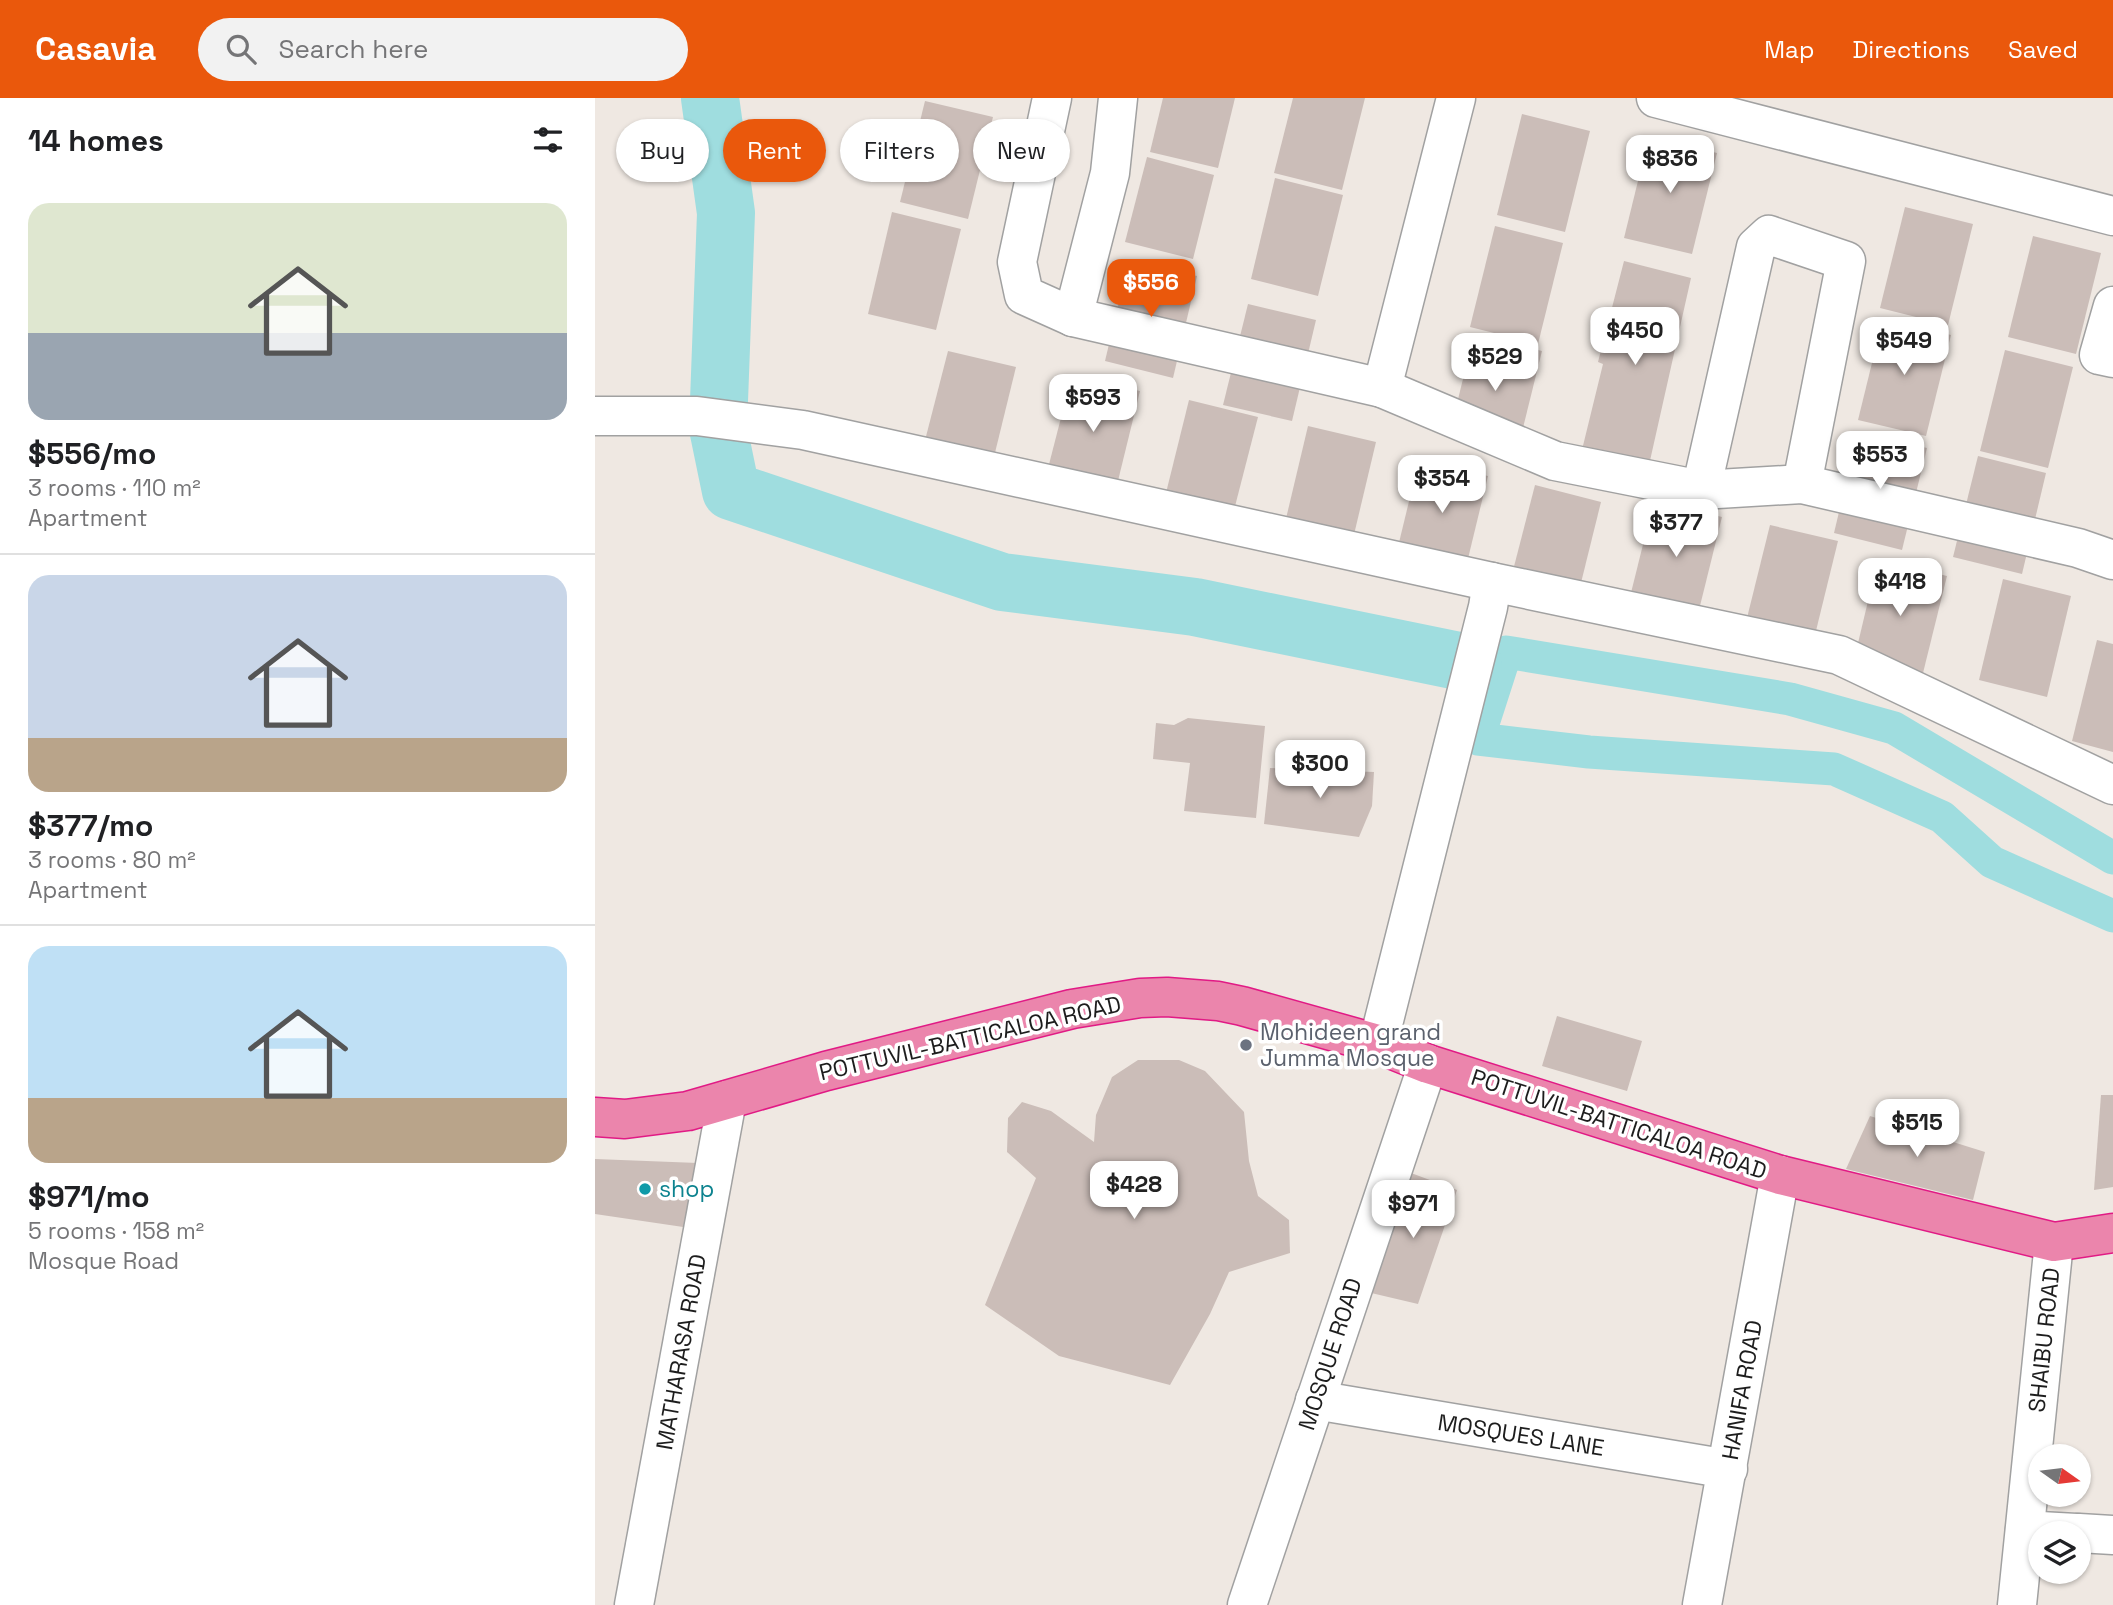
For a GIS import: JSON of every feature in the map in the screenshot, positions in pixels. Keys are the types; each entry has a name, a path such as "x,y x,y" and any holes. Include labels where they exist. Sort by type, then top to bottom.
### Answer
{"highway":[{"name":"POTTUVIL-BATTICALOA ROAD","path":"595,1117 625,1119 688,1111 826,1071 1072,1009 1140,998 1167,997 1218,1001 1378,1044 1428,1064 1780,1175 2054,1242 2113,1233"}],"street":[{"path":"1052,98 1017,262 1024,295 1073,317 1382,388 1555,461 1701,491 1802,484 2112,555"},
{"path":"1073,317 1110,173 1118,98"},
{"path":"1382,388 1456,98"},
{"path":"1656,98 2113,216"},
{"path":"1701,491 1756,247 1769,235 1846,261 1802,484"},
{"path":"2113,306 2099,355 2113,358"},
{"path":"595,415 697,416 803,430 1490,594 1839,655 2113,785"},
{"path":"1378,1044 1490,594"},
{"name":"MOSQUE ROAD","path":"1248,1605 1428,1064"},
{"name":"MATHARASA ROAD","path":"634,1605 727,1100"},
{"name":"HANIFA ROAD","path":"1702,1605 1780,1175"},
{"name":"SHAIBU ROAD","path":"2017,1605 2054,1242"},
{"name":"MOSQUES LANE","path":"1315,1400 1728,1469"},
{"path":"2091,1534 2113,1535"}],"building":[{"path":"1163,98 1235,98 1218,168 1150,152"},
{"path":"1293,98 1365,98 1342,190 1274,173"},
{"path":"925,101 993,117 973,119 973,182 977,182 968,219 900,202 905,182 959,182 959,119 921,119"},
{"path":"1522,114 1590,131 1565,232 1497,215"},
{"path":"1649,136 1717,153 1692,254 1624,238"},
{"path":"1147,157 1214,175 1193,259 1125,242"},
{"path":"1275,178 1343,195 1318,296 1251,279"},
{"path":"1905,207 1973,224 1948,325 1880,308"},
{"path":"892,212 961,229 936,330 868,314"},
{"path":"1495,226 1563,243 1538,344 1470,327"},
{"path":"2033,236 2101,253 2076,354 2008,337"},
{"path":"1129,260 1197,276 1173,378 1105,361"},
{"path":"1624,261 1691,278 1647,474 1580,458 1603,364 1598,362"},
{"path":"1248,304 1316,320 1292,421 1223,405"},
{"path":"1883,318 1951,335 1926,436 1858,420"},
{"path":"1474,334 1542,351 1517,452 1449,436"},
{"path":"2005,350 2073,367 2048,468 1980,451"},
{"path":"948,351 1016,367 991,469 922,452"},
{"path":"1072,375 1140,391 1115,493 1046,476"},
{"path":"1189,400 1258,417 1232,518 1164,501"},
{"path":"1308,426 1376,442 1352,543 1284,527"},
{"path":"1858,432 1927,448 1902,550 1834,533"},
{"path":"1978,456 2046,473 2022,574 1953,557"},
{"path":"1419,460 1488,476 1465,571 1396,555"},
{"path":"1535,485 1601,502 1577,599 1510,582"},
{"path":"1654,500 1722,517 1697,618 1629,601"},
{"path":"1770,525 1838,541 1813,643 1745,626"},
{"path":"1878,559 1947,576 1922,677 1854,660"},
{"path":"2003,579 2071,596 2047,697 1979,680"},
{"path":"2097,640 2113,644 2113,752 2072,741"},
{"path":"1188,718 1265,726 1256,818 1184,811 1190,763 1153,759 1156,723 1174,725"},
{"path":"1270,768 1374,772 1372,806 1359,837 1264,824"},
{"path":"1557,1016 1642,1041 1627,1091 1542,1066"},
{"path":"1138,1060 1179,1060 1205,1071 1244,1112 1249,1161 1258,1196 1289,1220 1290,1253 1229,1272 1210,1314 1170,1385 1059,1356 985,1305 1036,1178 1007,1152 1008,1118 1022,1102 1051,1111 1094,1142 1096,1115 1112,1077"},
{"path":"2101,1095 2113,1095 2113,1187 2094,1190"},
{"path":"1870,1116 1985,1152 1973,1200 1846,1169"},
{"name":"shop","path":"595,1159 698,1163 690,1228 595,1214"},
{"path":"1411,1173 1457,1190 1418,1304 1367,1292"}],"waterway":[{"path":"710,98 726,213 718,428 731,491 1002,582 1195,607 1473,664"},
{"path":"2113,858 1894,728 1790,699 1506,652 1478,739 1589,752 1834,769 1942,817 1992,862 2113,916"}],"place":[{"name":"Mohideen grand Jumma Mosque","path":"1246,1045"},
{"name":"shop","path":"645,1189"}]}
